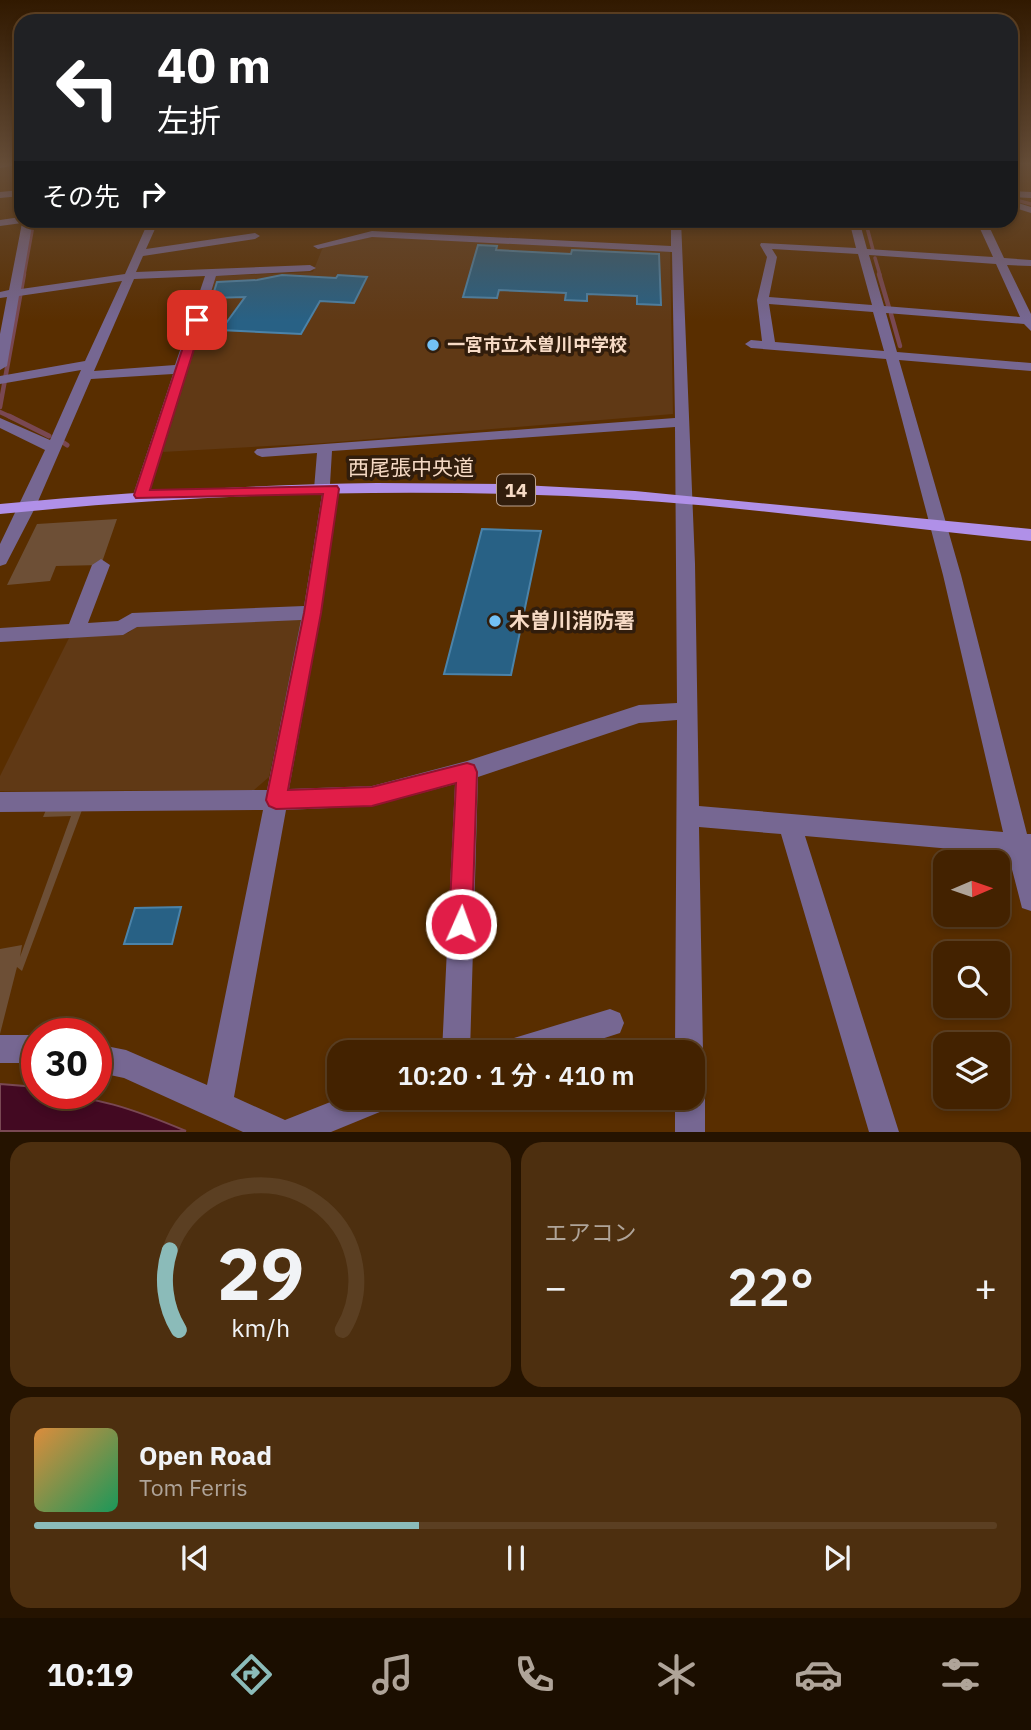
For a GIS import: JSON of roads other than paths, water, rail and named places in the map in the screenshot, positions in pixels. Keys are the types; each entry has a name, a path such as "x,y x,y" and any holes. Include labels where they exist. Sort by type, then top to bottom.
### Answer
{"main road":[{"name":"西尾張中央道","path":"0,509 141,495 327,489 504,489 684,500 1031,536"}],"street":[{"path":"0,366 19,292 27,228"},
{"path":"0,560 28,506 90,369 132,276 137,254 150,228"},
{"path":"369,228 372,234"},
{"path":"676,228 684,500 689,1040"},
{"path":"856,228 1024,844 1031,899"},
{"path":"985,228 1029,324"},
{"path":"318,246 372,234 676,249"},
{"path":"137,254 255,236"},
{"path":"769,345 763,300 772,257 768,249 1031,265"},
{"path":"0,295 132,276 310,268"},
{"path":"141,495 212,271"},
{"path":"763,300 1029,324"},
{"path":"751,344 1031,367"},
{"path":"6,379 90,369 182,369"},
{"path":"0,422 54,448"},
{"path":"262,452 681,422"},
{"path":"218,1104 312,613 327,489 325,448"},
{"path":"76,630 101,565"},
{"path":"0,635 123,628 132,620 312,613"},
{"path":"0,802 276,800 372,796 467,772 639,714 685,711"},
{"path":"456,1040 467,772"},
{"path":"687,815 1024,844"},
{"path":"789,824 884,1132"},
{"path":"554,1040 610,1023"},
{"path":"0,1049 21,1049"},
{"path":"112,1061 126,1064 278,1132"},
{"path":"291,1132 348,1110"},
{"path":"690,1110 690,1132"}],"waterway":[{"path":"24,275 33,228"},
{"path":"867,228 873,250"},
{"path":"875,258 880,275"},
{"path":"0,407 24,274"},
{"path":"879,274 889,308"},
{"path":"891,314 900,346"},
{"path":"0,412 13,418"},
{"path":"9,416 13,418"},
{"path":"13,418 49,436"}],"place":[{"name":"一宮市立木曽川中学校","path":"433,345"},
{"name":"木曽川消防署","path":"495,621"}]}
